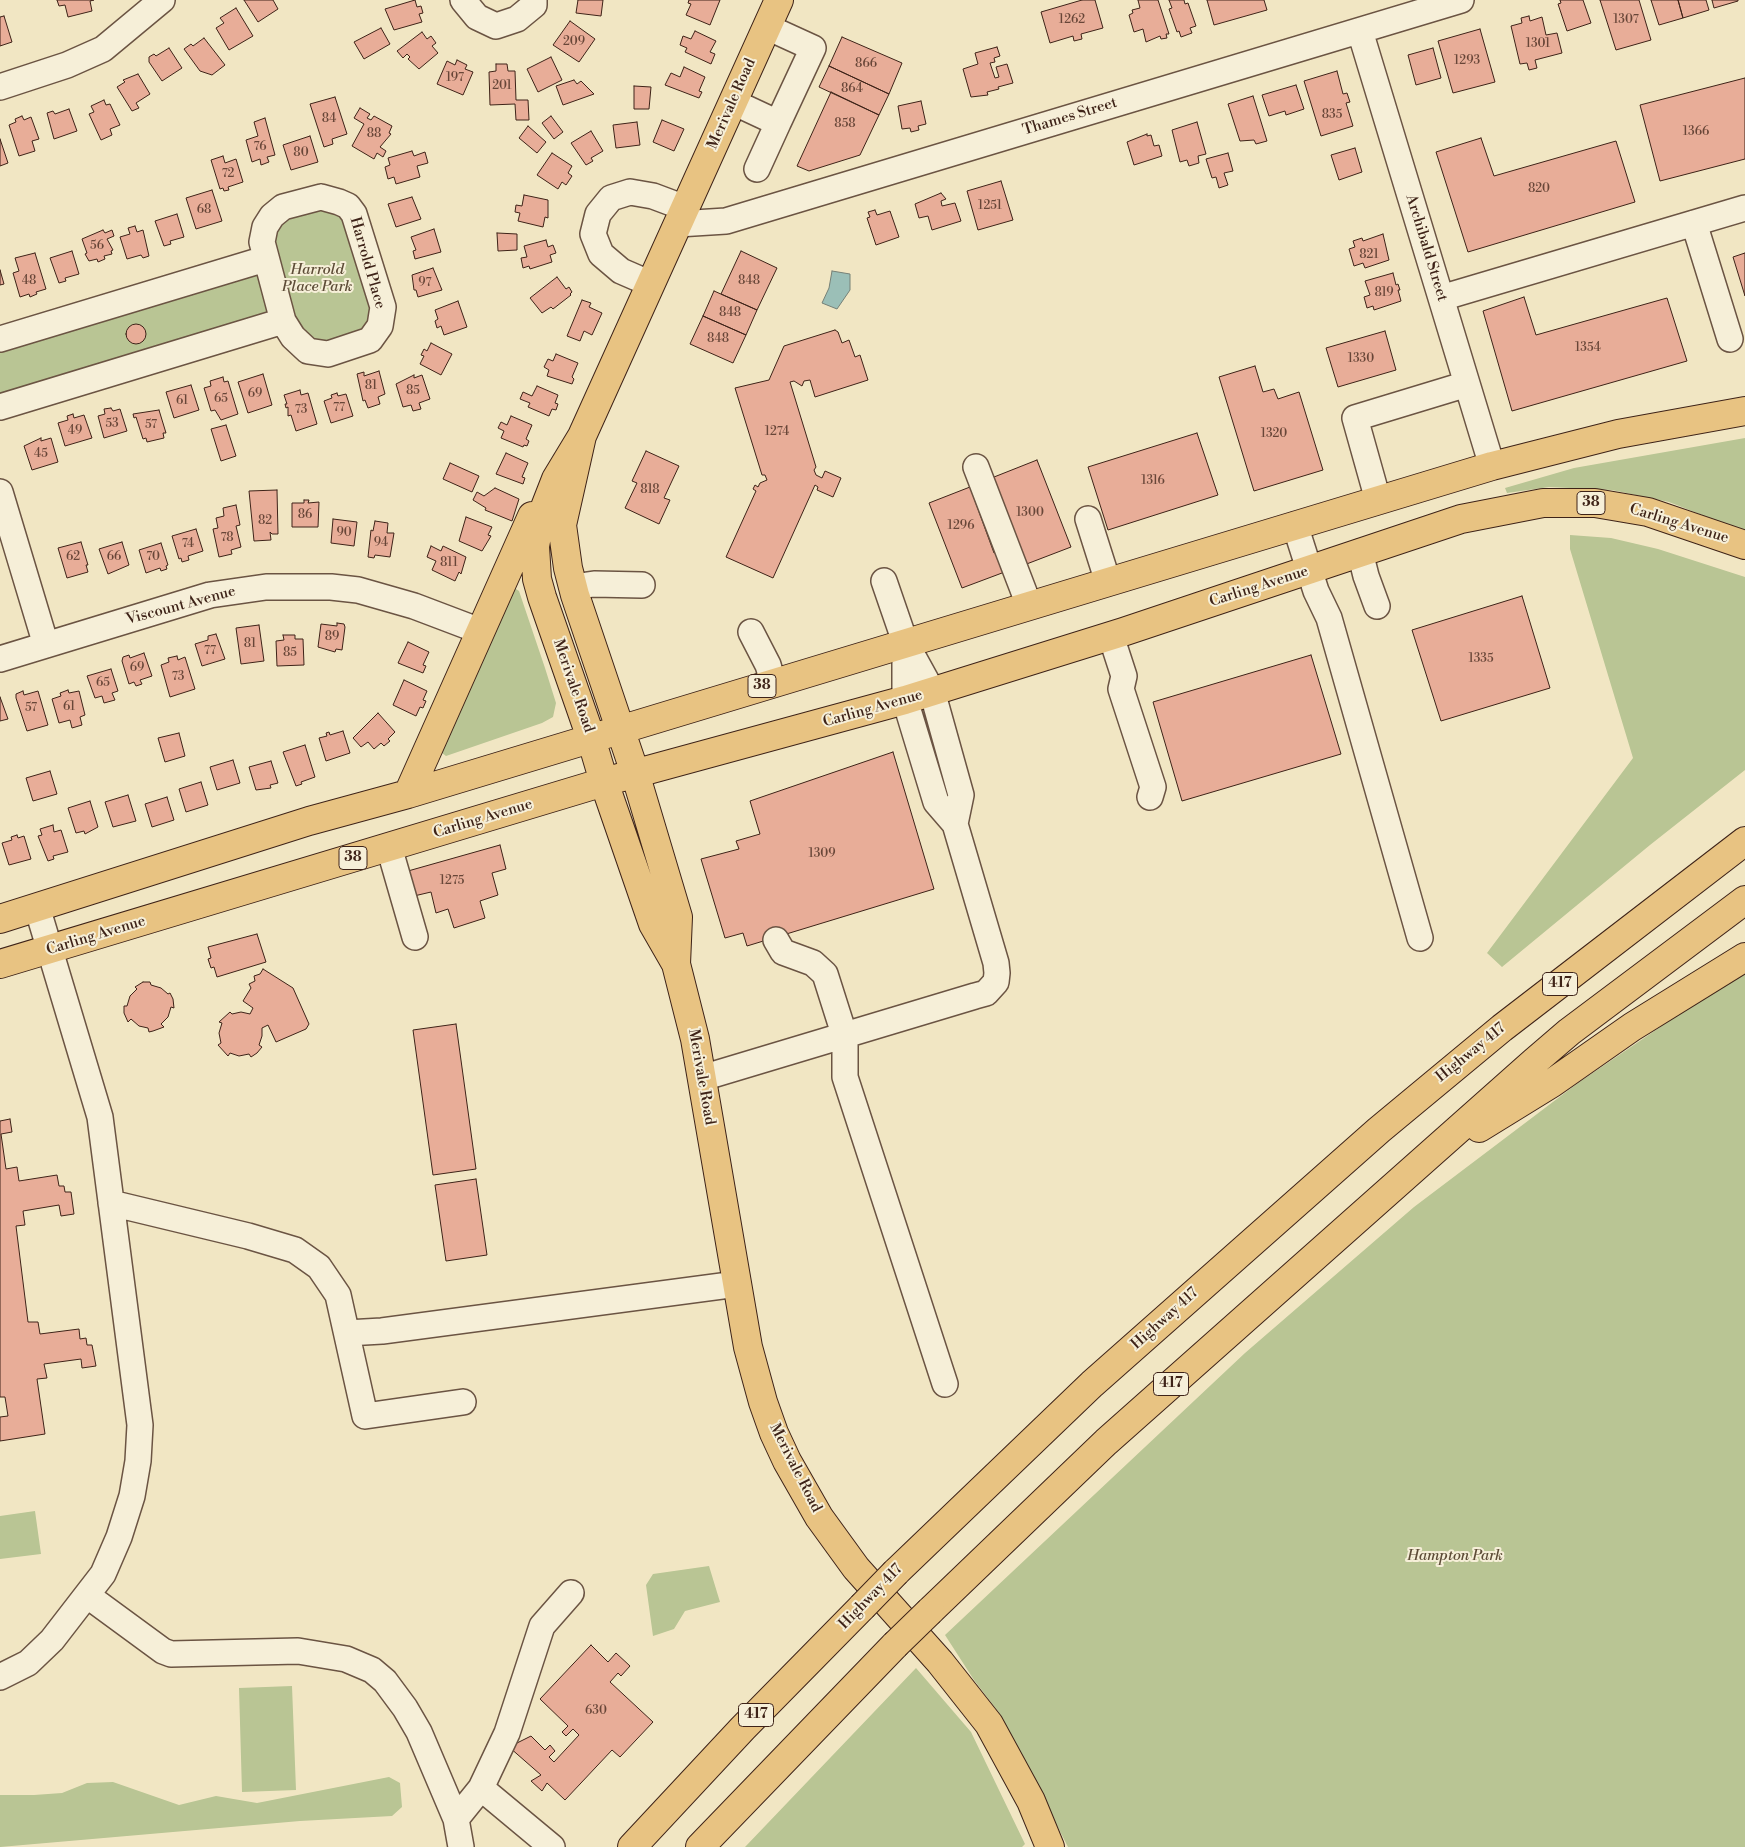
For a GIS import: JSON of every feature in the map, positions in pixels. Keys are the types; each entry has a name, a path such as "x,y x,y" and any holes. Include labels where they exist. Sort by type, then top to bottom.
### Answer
{"main road":[{"name":"Merivale Road","path":"779,0 582,436 556,479 537,532 535,546 537,579 604,782 654,924 676,964 693,1030 748,1347 763,1402 774,1433 804,1490 856,1568 940,1662 989,1724 1031,1801 1050,1847"},
{"name":"38","path":"0,919 309,821 408,794 905,642 1492,466 1618,434 1745,411"},
{"name":"Merivale Road","path":"582,436 562,525 563,540 573,587 635,773 678,917 676,964"},
{"path":"408,794 528,522 556,479"},
{"name":"Carling Avenue","path":"0,964 604,782 905,700 1111,636 1461,519 1514,508 1560,503 1595,504 1648,512 1745,546"},
{"name":"Highway 417","path":"632,1847 743,1728 896,1572 1092,1384 1379,1130 1502,1028 1745,842"},
{"name":"417","path":"705,1842 895,1645 1106,1442 1569,1032 1745,900"},
{"path":"1418,1165 1552,1083 1632,1027 1745,957"}],"street":[{"path":"0,87 67,65 103,49 137,10 162,0"},
{"path":"463,0 477,17 496,26 517,19 534,5 534,0"},
{"name":"Thames Street","path":"681,216 726,221 1461,0"},
{"path":"756,169 813,48 767,27"},
{"name":"Archibald Street","path":"1360,31 1492,466"},
{"path":"733,102 778,123"},
{"path":"651,284 621,271 601,254 593,234 598,214 611,198 630,192 653,196 681,216"},
{"name":"Harrold Place","path":"322,197 348,206 354,214 383,307 380,326 370,340 328,354 308,351 300,346 284,321 265,259 262,242 265,227 272,216 283,207 322,197"},
{"path":"1441,298 1745,208"},
{"path":"1694,222 1730,339"},
{"path":"0,339 265,259"},
{"path":"0,407 284,321"},
{"path":"1378,500 1355,418 1467,384"},
{"path":"976,467 1029,605"},
{"path":"0,492 46,645"},
{"path":"1088,519 1108,582"},
{"path":"1295,526 1308,570 1329,618 1420,938"},
{"path":"1360,552 1377,606"},
{"path":"884,581 905,642 932,691 961,795 955,824"},
{"path":"573,587 594,584 642,585"},
{"name":"Viscount Avenue","path":"0,659 210,595 266,587 296,586 358,590 386,596 480,631"},
{"path":"752,632 768,666 773,682"},
{"path":"1111,636 1124,676 1121,688 1153,787 1150,797"},
{"path":"702,1078 845,1037 986,993 996,982 998,973 996,963 955,824 936,802 905,700 905,642"},
{"path":"389,847 415,936"},
{"path":"0,1677 28,1663 52,1640 88,1596 103,1574 119,1537 132,1496 138,1461 140,1425 100,1117 37,908"},
{"path":"776,940 783,952 813,963 825,974 845,1037 845,1077 945,1384"},
{"path":"111,1203 248,1236 295,1250 319,1267 338,1293 365,1416 463,1402"},
{"path":"347,1333 382,1331 737,1284"},
{"path":"456,1819 481,1788 507,1732 542,1626 571,1594"},
{"path":"88,1596 163,1651 171,1654 298,1650 346,1659 372,1670 386,1681 405,1708 435,1768 456,1819 461,1847"},
{"path":"481,1788 552,1847"}],"green space":[{"name":"Harrold Place Park","path":"332,210 343,218 373,313 362,332 317,345 296,330 0,401 0,347 270,249 279,226 288,220 310,212"},
{"path":"1745,438 1745,532 1669,502 1612,490 1549,487 1507,493 1505,488 1574,468"},
{"path":"1570,535 1611,538 1658,549 1745,577 1745,770 1650,845 1502,967 1487,953 1633,758 1570,549"},
{"path":"513,587 519,591 556,703 553,717 542,723 446,756 442,753"},
{"name":"Hampton Park","path":"1745,974 1745,1847 1068,1847 1000,1714 974,1680 945,1635 1245,1353 1414,1207 1578,1083 1697,1002"},
{"path":"35,1511 41,1554 0,1559 0,1516"},
{"path":"709,1566 720,1602 685,1611 674,1629 653,1636 646,1585 653,1574"},
{"path":"916,1668 971,1732 1025,1844 1022,1847 745,1847"},
{"path":"292,1686 296,1790 242,1792 239,1688"},
{"path":"389,1777 400,1783 402,1807 392,1816 300,1821 0,1847 0,1795 62,1793 87,1783 113,1782 179,1805 216,1796 257,1803"}],"water":[{"path":"832,271 850,274 850,290 837,309 822,303 829,288"}],"building":[{"path":"57,0 94,0 90,1 92,11 68,17 65,5 59,6"},
{"path":"244,0 273,0 278,9 258,22"},
{"path":"415,0 417,7 421,6 423,13 419,14 422,22 394,30 385,9"},
{"path":"578,0 603,0 601,16 576,13"},
{"path":"689,0 720,0 710,25 686,15 691,4 688,3"},
{"path":"1082,0 1095,0 1103,28 1081,34 1082,39 1074,41 1073,36 1050,43 1041,12"},
{"path":"1138,0 1158,0 1169,34 1166,34 1167,38 1161,39 1160,36 1146,42 1143,29 1134,32 1129,15 1133,13 1132,10 1140,8"},
{"path":"1169,0 1184,0 1185,4 1188,3 1196,26 1190,28 1192,33 1181,37 1179,31 1177,32 1169,9 1172,8"},
{"path":"1207,0 1264,0 1267,10 1214,25"},
{"path":"1560,0 1583,0 1591,23 1567,31 1558,4 1561,3"},
{"path":"1600,0 1639,0 1651,40 1616,50"},
{"path":"1651,0 1678,0 1683,18 1659,25"},
{"path":"1678,0 1706,0 1709,10 1683,18"},
{"path":"1712,0 1738,0 1738,1 1714,8"},
{"path":"236,8 253,36 229,50 216,28 224,23 220,18"},
{"path":"4,16 12,42 0,46 0,17"},
{"path":"1529,16 1530,21 1542,17 1546,35 1557,33 1562,53 1535,60 1537,68 1529,70 1527,63 1520,64 1511,26 1522,23 1521,18"},
{"path":"570,21 595,39 579,62 553,45"},
{"path":"381,28 390,44 364,59 354,42"},
{"path":"1480,29 1495,82 1453,93 1438,41"},
{"path":"695,31 716,41 710,52 715,54 711,64 685,52 687,48 680,45 683,36 691,39"},
{"path":"422,32 427,39 431,36 436,43 432,46 438,53 419,69 408,59 410,57 407,54 403,58 397,51"},
{"path":"842,37 902,63 889,94 829,66"},
{"path":"204,38 225,65 212,75 200,71 184,49 191,44 193,46"},
{"path":"997,47 1000,56 994,58 995,62 990,63 995,78 999,77 996,67 1007,64 1013,83 987,92 988,95 971,97 963,69 978,64 975,53"},
{"path":"169,48 182,68 162,81 149,62 149,57 154,54 156,56"},
{"path":"1433,48 1441,78 1416,85 1408,55"},
{"path":"551,57 562,80 538,92 527,69"},
{"path":"457,60 467,65 465,69 473,72 463,95 437,84 447,61 455,65"},
{"path":"496,64 507,64 508,71 515,71 516,100 528,100 529,120 516,120 515,104 490,105 489,72 496,71"},
{"path":"829,66 889,94 879,115 819,87"},
{"path":"684,67 705,77 699,91 702,92 699,98 665,85 671,73 680,77"},
{"path":"1337,71 1343,94 1347,93 1350,102 1346,103 1353,126 1321,136 1304,81"},
{"path":"138,74 150,94 136,103 139,108 132,111 117,87 125,82 123,80"},
{"path":"1745,78 1745,159 1660,181 1640,105"},
{"path":"574,80 577,84 581,81 594,94 563,105 556,86"},
{"path":"1296,85 1304,109 1286,115 1285,111 1269,116 1262,95"},
{"path":"634,86 651,87 649,109 634,109"},
{"path":"831,92 879,115 860,155 809,171 797,166"},
{"path":"1253,96 1267,141 1256,144 1254,140 1240,141 1228,104"},
{"path":"335,97 347,134 332,139 333,144 324,147 310,104"},
{"path":"104,100 106,105 110,104 120,125 110,129 112,135 101,140 89,114 94,112 91,106"},
{"path":"921,101 926,124 918,126 919,130 911,132 910,128 902,129 898,106"},
{"path":"360,108 370,114 367,118 371,120 374,116 392,126 389,133 391,134 380,147 386,151 383,157 377,153 374,159 352,146 364,124 354,118"},
{"path":"69,109 77,131 54,139 47,113 53,111 55,114"},
{"path":"22,116 24,120 31,117 39,139 32,141 35,151 19,156 9,125 16,122 15,119"},
{"path":"551,116 563,132 554,139 542,123"},
{"path":"265,118 275,155 267,157 269,162 261,165 260,159 252,162 246,140 258,136 254,122"},
{"path":"662,120 684,129 674,151 653,142"},
{"path":"637,122 640,145 616,148 613,125"},
{"path":"1197,122 1206,154 1198,156 1199,163 1189,166 1187,160 1180,162 1172,130"},
{"path":"528,126 546,142 537,153 519,138"},
{"path":"591,131 603,151 591,158 593,161 586,165 571,143"},
{"path":"1147,134 1147,136 1151,135 1154,146 1159,145 1162,156 1134,165 1127,142"},
{"path":"310,136 318,162 291,170 283,145"},
{"path":"1481,138 1494,176 1616,141 1635,202 1468,252 1436,152"},
{"path":"0,139 8,163 0,166"},
{"path":"1355,148 1362,172 1339,180 1331,155"},
{"path":"412,151 414,156 425,152 428,163 417,166 420,177 396,184 394,177 388,179 385,167 390,165 388,158"},
{"path":"552,153 572,166 568,173 572,176 566,185 562,182 558,189 537,175"},
{"path":"1228,153 1233,171 1224,173 1228,185 1219,188 1216,177 1212,178 1206,159"},
{"path":"223,156 225,163 236,159 243,182 228,187 229,190 224,191 223,188 220,189 211,160"},
{"path":"1001,181 1013,220 978,230 967,191"},
{"path":"212,190 222,221 196,229 186,198"},
{"path":"941,193 946,199 941,201 942,206 955,203 961,221 932,230 928,216 919,218 915,204"},
{"path":"524,195 548,200 548,218 545,217 543,227 518,221 520,213 515,212 516,205 522,206"},
{"path":"412,197 421,219 396,227 388,204"},
{"path":"875,210 877,215 890,211 899,237 876,245 867,218 870,217 868,212"},
{"path":"177,214 184,237 170,241 171,244 164,246 155,221"},
{"path":"135,226 137,232 143,230 149,256 143,258 141,255 127,259 120,237 130,234 128,228"},
{"path":"434,229 441,252 415,259 413,251 416,250 411,237"},
{"path":"103,230 105,233 112,230 114,236 107,239 113,250 111,251 112,254 104,256 105,259 98,262 97,259 89,261 85,254 87,253 82,239"},
{"path":"497,233 517,234 517,250 498,251"},
{"path":"1383,234 1389,260 1365,268 1363,263 1354,266 1349,249 1355,247 1353,241 1362,238 1363,241"},
{"path":"546,240 548,247 553,245 556,253 550,255 552,262 530,269 529,266 523,268 521,258 527,257 524,246"},
{"path":"72,251 79,274 65,278 66,281 59,283 50,258"},
{"path":"741,251 777,268 757,310 721,294"},
{"path":"35,253 46,289 36,292 37,294 30,297 29,294 20,297 13,273 19,271 15,258"},
{"path":"1745,253 1745,296 1733,257"},
{"path":"433,268 442,290 418,297 416,290 414,290 412,275"},
{"path":"0,270 4,284 0,285"},
{"path":"1393,273 1396,285 1398,284 1400,290 1398,290 1401,301 1374,310 1373,306 1367,308 1364,297 1370,295 1365,281"},
{"path":"557,277 566,289 569,287 572,292 571,295 553,309 551,307 542,313 530,298"},
{"path":"714,291 757,310 746,335 703,316"},
{"path":"1524,297 1536,335 1667,298 1687,361 1512,411 1483,311"},
{"path":"582,300 591,303 589,307 602,313 592,335 584,331 580,341 567,336"},
{"path":"458,301 467,327 444,335 441,326 437,328 435,321 438,319 435,310"},
{"path":"703,316 746,335 733,363 690,344"},
{"path":"136,324 143,327 146,334 143,341 136,344 129,341 126,334 129,327"},
{"path":"835,330 838,332 842,343 849,340 855,357 860,355 868,380 815,397 810,380 804,381 802,386 794,381 790,382 816,467 814,470 816,475 822,478 825,471 841,478 833,497 817,490 818,487 815,485 773,578 726,557 756,491 753,489 755,485 758,487 760,483 767,480 765,475 762,475 735,388 769,380 784,346"},
{"path":"1385,331 1396,370 1338,387 1326,348"},
{"path":"431,343 452,354 441,375 420,364 424,356 421,355 424,349 427,351"},
{"path":"556,354 578,363 572,377 574,379 572,384 547,376 549,370 544,367 548,359 553,361"},
{"path":"1255,366 1263,392 1274,389 1278,399 1299,392 1323,470 1254,491 1219,377"},
{"path":"379,371 385,394 378,397 380,404 368,408 365,400 363,401 357,374 364,372 364,376"},
{"path":"263,374 272,405 248,413 238,382"},
{"path":"414,375 414,378 422,375 430,399 419,403 421,409 413,411 411,405 403,407 396,384"},
{"path":"223,377 224,382 228,381 238,414 221,420 215,410 211,411 204,388 211,386 210,381"},
{"path":"191,385 199,410 174,418 166,392"},
{"path":"537,386 558,395 555,403 558,404 556,410 552,409 549,416 528,407 530,403 520,399 523,392 532,396"},
{"path":"300,390 301,395 308,393 317,424 296,431 291,415 288,416 288,407 286,408 285,404 287,404 284,395"},
{"path":"337,393 338,396 346,394 353,416 331,423 324,401 332,398 331,395"},
{"path":"111,408 113,411 120,409 127,431 104,438 98,416 105,414 104,409"},
{"path":"159,410 166,433 163,433 164,438 147,442 146,438 143,439 136,417 134,418 133,414"},
{"path":"73,414 74,418 84,415 92,438 65,446 58,423 68,420 67,416"},
{"path":"511,416 532,425 526,439 529,441 527,446 524,445 523,447 501,438 504,431 498,428 501,422 507,425"},
{"path":"226,425 236,456 221,461 211,429"},
{"path":"1197,433 1218,495 1108,530 1088,467"},
{"path":"41,438 41,441 51,438 58,462 32,470 24,446"},
{"path":"646,451 679,466 664,498 670,500 659,524 625,508 637,483 632,481"},
{"path":"506,453 528,463 522,477 525,478 523,484 496,474"},
{"path":"1037,460 1071,547 1024,565 989,479"},
{"path":"450,463 479,476 472,492 443,479"},
{"path":"970,487 994,553 1002,550 1010,570 962,588 929,503"},
{"path":"495,488 519,499 512,521 485,510 486,508 473,500 477,492 484,496"},
{"path":"277,490 278,534 270,532 271,540 254,541 249,491"},
{"path":"304,500 309,500 308,503 319,502 318,527 292,527 292,503 304,503"},
{"path":"236,505 240,525 236,526 241,547 231,550 232,554 219,557 213,529 218,528 216,518 224,516 223,508"},
{"path":"466,517 492,527 488,535 491,536 482,551 459,541"},
{"path":"333,519 357,522 354,546 331,543"},
{"path":"375,521 388,523 387,533 394,533 390,557 375,555 374,558 368,557 371,530 373,531"},
{"path":"196,529 203,551 188,556 189,560 182,562 181,558 179,559 172,536"},
{"path":"81,542 88,565 86,565 88,572 67,578 58,548"},
{"path":"122,542 129,565 108,574 99,549"},
{"path":"161,543 168,565 166,566 167,569 161,571 160,568 146,573 139,550"},
{"path":"431,546 441,551 443,546 466,557 461,574 459,572 455,581 432,570 436,561 427,557"},
{"path":"1522,596 1550,688 1441,721 1412,630"},
{"path":"337,623 344,624 345,627 342,650 336,649 335,652 318,647 321,624 337,626"},
{"path":"259,625 264,661 241,664 236,628"},
{"path":"216,634 225,659 202,666 195,644 208,640 208,636"},
{"path":"283,635 295,635 295,639 303,639 304,665 277,666 276,641 284,640"},
{"path":"408,642 429,652 423,665 426,666 423,673 398,663"},
{"path":"144,653 152,676 140,680 142,684 136,686 134,682 129,684 122,661 123,657 129,655 130,658"},
{"path":"1311,655 1341,754 1182,801 1153,702"},
{"path":"177,656 178,660 185,657 195,689 170,697 161,665 169,662 168,658"},
{"path":"111,669 118,691 112,693 115,700 104,703 102,696 95,698 87,676"},
{"path":"404,680 427,691 423,700 426,701 423,708 420,707 416,716 393,705"},
{"path":"68,690 69,693 79,691 85,715 80,717 82,725 72,728 70,720 59,723 52,699 61,696 60,693"},
{"path":"23,691 24,695 38,691 48,725 27,731 16,698 16,694"},
{"path":"0,697 8,719 0,721"},
{"path":"378,713 395,732 388,739 390,741 384,746 381,743 374,749 368,742 361,747 353,738"},
{"path":"343,731 350,753 326,761 319,738 327,736 326,733 329,732 330,735"},
{"path":"179,733 185,756 165,762 158,738"},
{"path":"305,745 315,777 296,786 283,752"},
{"path":"893,752 934,889 747,946 743,933 725,938 701,859 739,849 736,841 760,834 750,801"},
{"path":"233,760 240,783 217,790 210,767"},
{"path":"271,761 278,783 270,785 271,788 256,790 249,767"},
{"path":"50,771 57,794 33,801 26,778"},
{"path":"201,782 208,805 186,812 179,789"},
{"path":"128,795 136,821 113,827 105,802"},
{"path":"167,797 174,820 152,827 145,804"},
{"path":"90,801 98,827 85,834 84,831 76,833 68,808"},
{"path":"53,825 54,832 61,830 68,852 53,856 54,859 48,861 38,836 42,835 40,829"},
{"path":"17,835 18,838 24,836 31,859 9,865 2,843 12,840 11,837"},
{"path":"500,845 506,869 492,873 498,895 480,901 485,918 454,928 448,909 436,913 431,892 414,896 408,871"},
{"path":"257,934 266,962 217,977 214,967 211,968 208,959 211,958 208,947"},
{"path":"263,969 293,988 309,1024 306,1029 276,1042 268,1025 262,1028 259,1045 262,1047 257,1053 251,1057 249,1054 239,1056 230,1053 228,1056 218,1045 221,1043 219,1033 222,1023 219,1022 230,1012 232,1014 241,1012 250,1014 253,1008 243,1001 251,988 249,984 255,981 254,976 260,974"},
{"path":"143,982 150,982 151,985 161,988 168,994 170,993 173,999 174,1008 171,1007 168,1017 161,1024 164,1027 149,1032 148,1028 139,1026 131,1019 128,1022 124,1013 124,1006 127,1006 130,996 137,989 135,987"},
{"path":"456,1024 476,1169 433,1175 413,1030"},
{"path":"10,1119 12,1132 1,1134 6,1169 17,1167 19,1181 57,1175 59,1186 64,1186 65,1192 71,1192 74,1214 61,1216 59,1205 23,1211 25,1225 16,1226 28,1322 38,1322 40,1334 79,1329 80,1339 86,1338 87,1345 92,1345 96,1366 82,1368 81,1359 44,1364 47,1378 37,1379 45,1434 0,1441 0,1417 8,1416 5,1397 0,1397 0,1121"},
{"path":"476,1179 487,1255 446,1261 435,1185"},
{"path":"591,1645 608,1662 616,1653 630,1666 621,1676 618,1673 610,1682 653,1722 620,1757 612,1750 565,1800 547,1783 542,1791 531,1781 541,1775 509,1747 531,1736 545,1750 550,1745 555,1751 549,1757 554,1762 579,1735 573,1729 566,1736 562,1732 568,1726 540,1699"}]}
